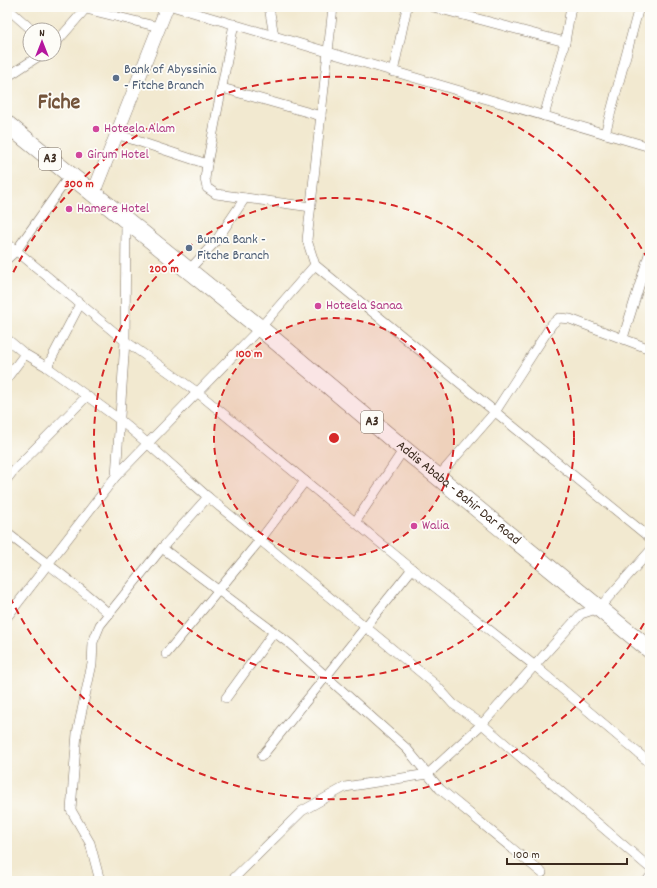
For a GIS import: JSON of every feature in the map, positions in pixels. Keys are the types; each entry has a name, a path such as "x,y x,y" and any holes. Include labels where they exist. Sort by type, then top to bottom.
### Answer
{"highway":[{"name":"Addis Ababa - Bahir Dar Road","path":"7,124 260,328 404,449 650,650"}],"street":[{"path":"93,194 167,7"},
{"path":"175,7 650,147"},
{"path":"269,7 274,36"},
{"path":"333,7 307,240 315,265 650,538"},
{"path":"393,72 407,7"},
{"path":"433,7 564,42"},
{"path":"544,116 564,42 571,7"},
{"path":"605,134 639,7"},
{"path":"7,8 23,22"},
{"path":"62,36 86,8 159,27"},
{"path":"234,24 207,164 205,179 207,188 216,194 311,207"},
{"path":"7,77 30,62"},
{"path":"222,88 321,116"},
{"path":"116,134 207,164"},
{"path":"7,259 16,251 70,175"},
{"path":"188,271 216,241 245,198"},
{"path":"116,476 125,341 126,221"},
{"path":"7,243 125,341 197,392 356,521 412,569 535,666 650,763"},
{"path":"623,338 650,251"},
{"path":"7,617 116,476 260,328 315,265"},
{"path":"47,367 80,304"},
{"path":"438,477 495,412 552,324 559,318 570,319 650,349"},
{"path":"7,339 25,354 47,367 120,420 148,443 208,497 436,685 453,704 482,724 650,868"},
{"path":"7,378 25,354"},
{"path":"7,479 11,467 87,396"},
{"path":"356,521 404,449"},
{"path":"166,654 217,590 260,540 305,481"},
{"path":"100,881 90,843 71,810 77,733 92,664 93,642 100,625 162,548 208,497"},
{"path":"7,533 87,594 109,614"},
{"path":"162,548 290,644 324,677 407,749 440,789 542,873"},
{"path":"231,881 302,811 345,787 428,774 482,724 581,614 599,608 650,551"},
{"path":"262,756 412,569"},
{"path":"226,698 274,632"},
{"path":"647,881 650,877"}],"place":[{"name":"Bank of Abyssinia - Fitche Branch","path":"116,78"},
{"name":"Hoteela Alam","path":"96,129"},
{"name":"Girum Hotel","path":"79,155"},
{"name":"Hamere Hotel","path":"69,209"},
{"name":"Bunna Bank - Fitche Branch","path":"189,248"},
{"name":"Hoteela Sanaa","path":"318,306"},
{"name":"Walia","path":"414,526"}],"district":[{"name":"Fiche","path":"59,103"}]}
